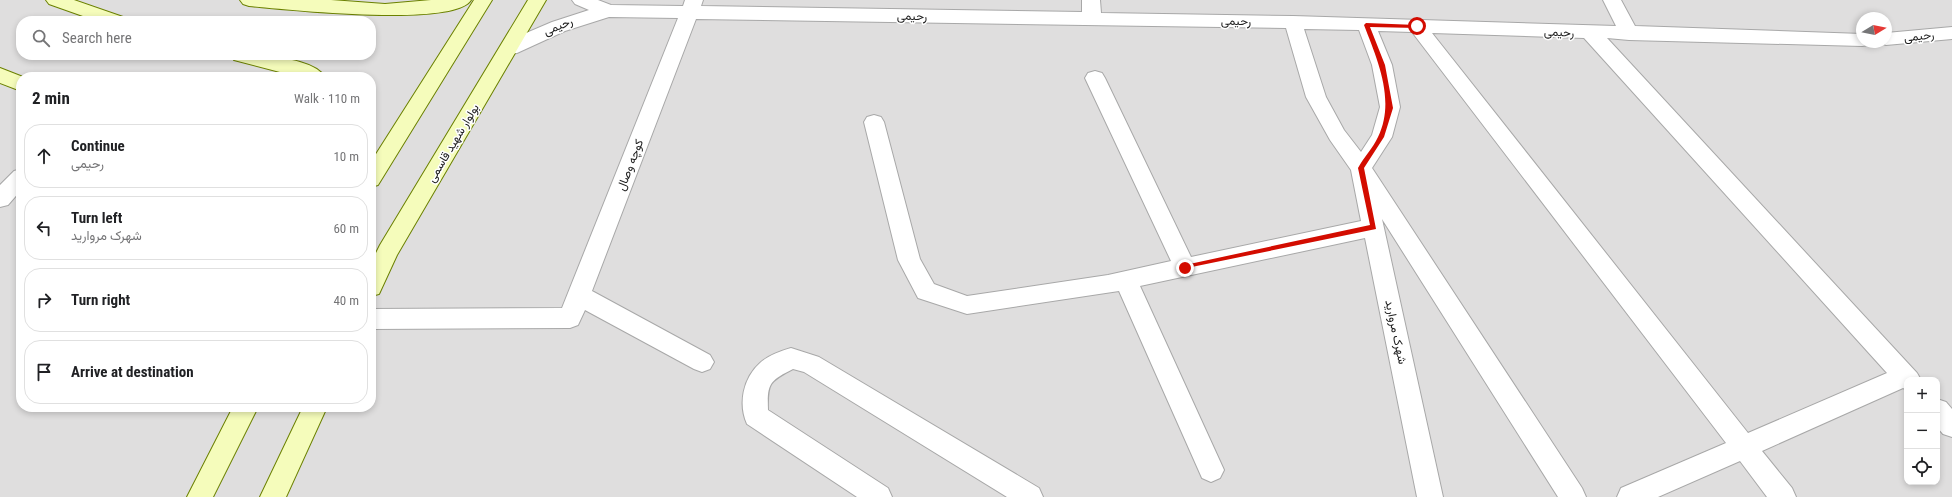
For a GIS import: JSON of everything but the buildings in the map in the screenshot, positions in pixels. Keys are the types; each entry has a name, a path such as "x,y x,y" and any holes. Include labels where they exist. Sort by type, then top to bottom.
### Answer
{"main road":[{"path":"55,0 101,16"},
{"path":"249,0 385,10 455,4 462,0"},
{"path":"376,171 483,0"},
{"name":"بولوار شهید قاسمی","path":"376,267 380,251 510,48 537,0"},
{"path":"261,60 306,72"},
{"path":"0,76 16,82"},
{"path":"200,497 243,412"},
{"path":"273,497 313,412"}],"street":[{"name":"رحیمی","path":"581,0 609,11"},
{"path":"1091,0 1092,19"},
{"path":"1612,0 1629,34"},
{"name":"رحیمی","path":"510,48 546,31 580,18 609,11 692,6 910,8 1092,19 1293,22 1591,33 1856,40"},
{"name":"کوچه وصال","path":"376,319 570,318 692,6"},
{"name":"شهرک مروارید","path":"1293,22 1316,97 1337,135 1361,168 1430,497"},
{"path":"1366,25 1382,65 1390,108 1382,137 1361,168 1573,497"},
{"path":"1417,26 1783,497"},
{"path":"1591,33 1906,377"},
{"name":"رحیمی","path":"1892,38 1952,33"},
{"path":"1095,78 1185,268"},
{"path":"874,122 909,260 926,291 968,305 1126,280 1374,227"},
{"path":"0,199 16,182"},
{"path":"1126,280 1211,470"},
{"path":"578,295 702,362"},
{"path":"879,497 756,416 755,389 768,370 792,358 810,364 1030,497"},
{"path":"1630,497 1904,379"},
{"path":"1940,413 1952,426"}],"shaded area":[{"path":"0,0 1952,0 1952,497 0,497"}],"route":[{"path":"1185,268 1374,227 1361,168 1382,137 1390,108 1382,65 1366,25 1417,26"}]}
